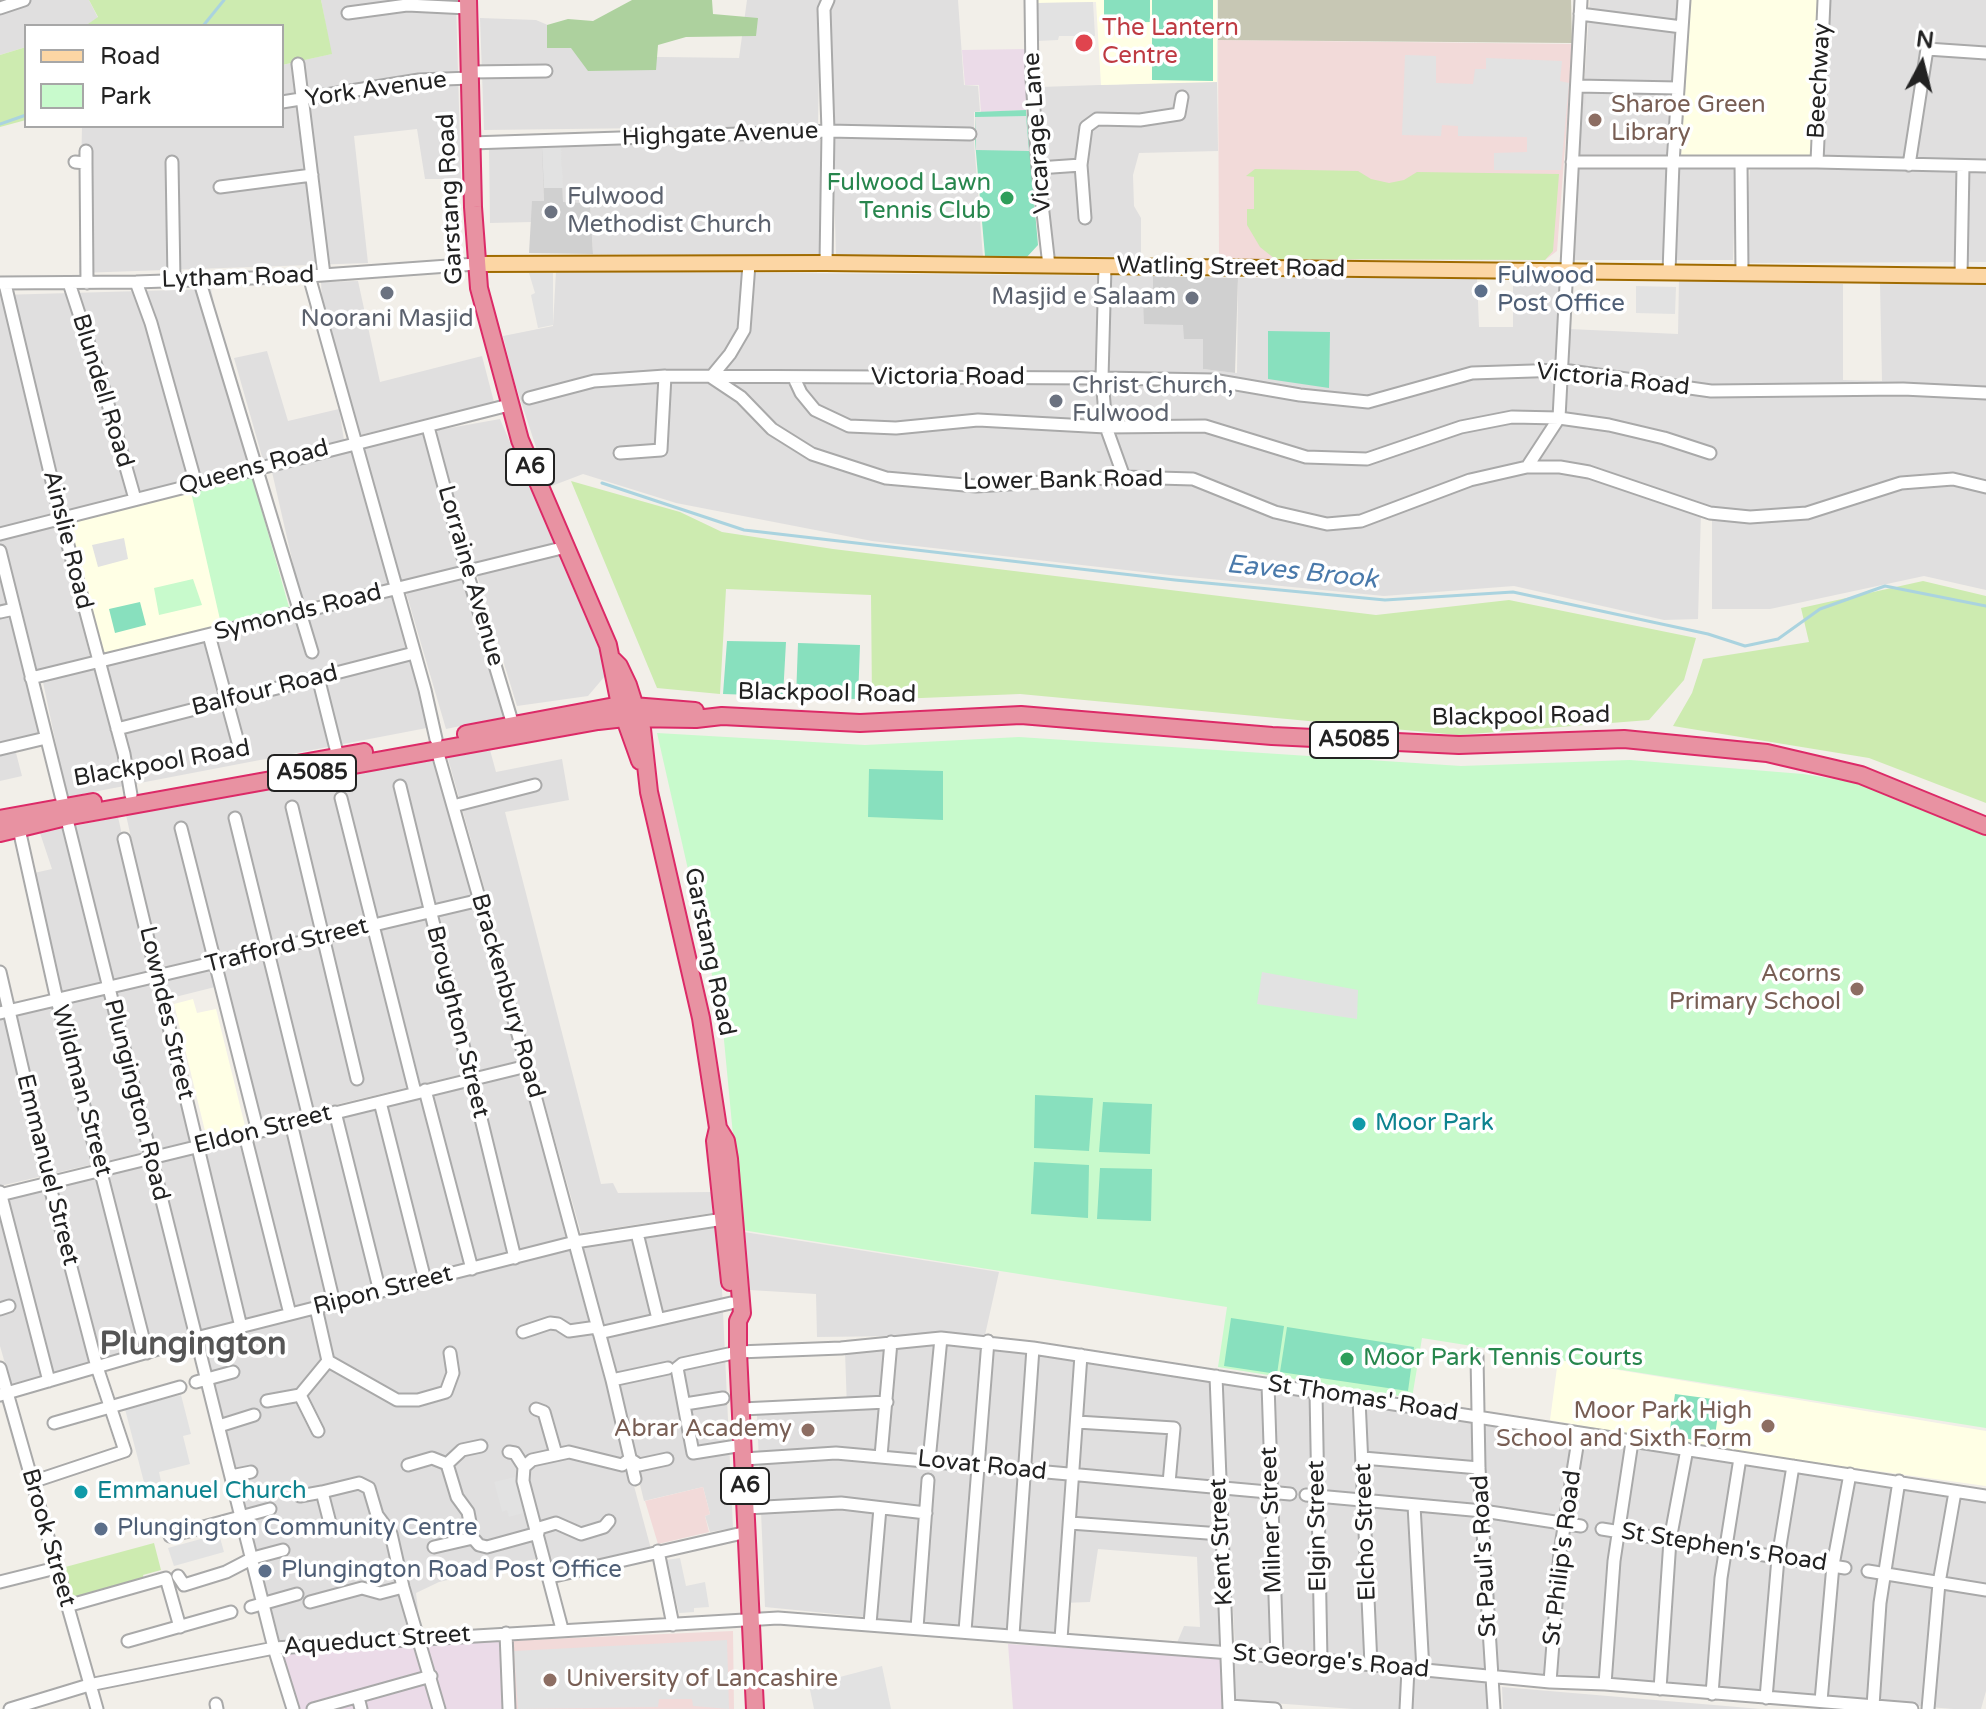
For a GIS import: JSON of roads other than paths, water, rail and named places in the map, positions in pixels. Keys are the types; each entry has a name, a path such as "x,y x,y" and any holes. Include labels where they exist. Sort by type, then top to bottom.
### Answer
{"highway":[{"name":"Garstang Road","path":"468,4 479,288 509,405 527,460 591,602 612,667 623,673 701,1018 718,1128 715,1141 742,1313 738,1321 738,1352 751,1620"},
{"path":"587,710 604,693 612,667"},
{"name":"Blackpool Road","path":"0,833 131,795 338,757 437,745 587,710 630,712 688,709 710,716"},
{"name":"Garstang Road","path":"630,712 644,747 649,786"},
{"name":"Blackpool Road","path":"0,819 64,812 630,712 671,719 710,716 860,723 1021,715 1272,736 1459,745 1624,739 1666,742 1767,753 1861,775 1986,826"},
{"path":"644,747 651,733 671,719"},
{"name":"Garstang Road","path":"729,1218 731,1303 732,1314 738,1321"},
{"name":"A6","path":"751,1620 755,1709"}],"main road":[{"name":"Watling Street Road","path":"476,264 826,263 1986,276"}],"street":[{"path":"826,263 828,131 824,9 828,0"},
{"name":"Vicarage Lane","path":"1031,0 1038,168 1049,266"},
{"path":"1527,467 1559,418 1581,0"},
{"path":"1669,272 1684,0"},
{"name":"Beechway","path":"1817,162 1824,0"},
{"path":"0,8 24,1"},
{"path":"348,13 407,5 468,4"},
{"path":"1580,14 1682,27"},
{"path":"1909,165 1927,49 1986,53"},
{"path":"298,64 324,275"},
{"name":"York Avenue","path":"284,102 419,80 546,71"},
{"path":"1577,86 1678,88"},
{"path":"1085,218 1081,165 1086,127 1097,119 1140,120 1179,114 1182,97"},
{"name":"Highgate Avenue","path":"471,143 828,131 970,134"},
{"path":"82,159 87,283"},
{"path":"172,162 174,280"},
{"path":"1572,162 1986,166"},
{"path":"1741,162 1742,272"},
{"path":"1038,168 1081,165"},
{"path":"1961,276 1963,166"},
{"path":"220,187 312,175"},
{"name":"Lytham Road","path":"2,284 309,276 476,264"},
{"path":"711,377 744,330 749,264"},
{"path":"1105,266 1102,378 1106,427 1124,477"},
{"name":"Brackenbury Road","path":"309,276 414,653 445,779 575,1242 635,1479"},
{"path":"199,279 312,652"},
{"path":"136,282 151,323 196,484"},
{"name":"Blundell Road","path":"69,283 135,499"},
{"name":"Ainslie Road","path":"2,284 117,729 131,795"},
{"name":"Victoria Road","path":"529,398 594,381 665,376 1102,378 1213,380 1300,395 1368,402 1472,373 1563,370 1711,391 1903,389 1986,393"},
{"path":"620,453 661,450 665,376"},
{"name":"Lower Bank Road","path":"711,377 741,397 772,429 812,454 886,478 976,486 1124,477 1193,479 1275,512 1327,524 1361,521 1470,480 1527,467 1560,467 1589,472 1710,513 1750,517 1807,513 1901,483 1953,479 1986,487"},
{"path":"794,378 815,410 849,426 896,428 978,420 1106,427 1205,426 1306,457 1367,459 1461,427 1512,417 1559,418 1609,425 1710,453"},
{"name":"Queens Road","path":"0,534 509,405"},
{"name":"Lorraine Avenue","path":"428,427 513,725"},
{"name":"Symonds Road","path":"31,678 566,547"},
{"name":"Plungington Road","path":"0,551 196,1338 201,1381 219,1426 274,1648 293,1709"},
{"path":"0,612 14,609"},
{"path":"209,635 239,746"},
{"name":"Balfour Road","path":"117,729 414,653"},
{"path":"318,677 338,757"},
{"path":"0,749 46,738"},
{"path":"453,806 535,785"},
{"name":"Broughton Street","path":"400,786 515,1258"},
{"path":"341,798 372,924 472,1269"},
{"path":"293,810 357,1079"},
{"path":"236,822 309,1118"},
{"name":"Wildman Street","path":"19,829 57,1000 147,1353"},
{"path":"181,830 258,1132"},
{"name":"Lowndes Street","path":"125,842 241,1327"},
{"name":"Trafford Street","path":"4,1012 480,900"},
{"name":"Emmanuel Street","path":"0,972 4,1012 97,1367 125,1451 32,1482"},
{"name":"Eldon Street","path":"0,1194 527,1066"},
{"path":"380,1102 425,1280"},
{"path":"335,1112 380,1292"},
{"path":"291,1123 334,1303"},
{"path":"245,1135 290,1314"},
{"path":"0,1194 49,1381"},
{"name":"Ripon Street","path":"4,1394 196,1338 575,1242 729,1218"},
{"path":"637,1233 658,1319"},
{"path":"523,1332 550,1323 569,1331 598,1330 731,1303"},
{"path":"316,1308 328,1361 397,1400 418,1400 446,1392 453,1373 450,1353"},
{"path":"929,1461 941,1338"},
{"name":"St Thomas' Road","path":"612,1380 655,1376 682,1364 738,1352 841,1348 941,1338 988,1341 1986,1496"},
{"path":"965,1631 988,1341"},
{"path":"881,1456 891,1342"},
{"path":"1013,1635 1033,1348"},
{"path":"1061,1639 1081,1355"},
{"name":"St Paul's Road","path":"1477,1356 1479,1468 1494,1709"},
{"path":"267,1401 300,1395 328,1361"},
{"name":"Brook Street","path":"0,1368 4,1394 97,1709"},
{"path":"672,1368 685,1404 723,1398"},
{"path":"201,1381 233,1372"},
{"name":"Kent Street","path":"1216,1376 1229,1708"},
{"name":"Milner Street","path":"1268,1384 1277,1657"},
{"path":"54,1423 180,1387"},
{"name":"Elgin Street","path":"1316,1392 1311,1496 1321,1660"},
{"path":"300,1395 318,1431"},
{"name":"Elcho Street","path":"1359,1399 1371,1665"},
{"path":"742,1409 887,1402"},
{"name":"Lovat Road","path":"685,1404 693,1453 881,1456 1290,1494"},
{"path":"536,1409 544,1412 556,1454"},
{"path":"219,1426 254,1415"},
{"path":"1077,1422 1174,1428 1169,1483"},
{"name":"St Philip's Road","path":"1550,1682 1564,1523 1579,1434"},
{"path":"1605,1684 1614,1561 1632,1442"},
{"path":"447,1464 462,1450 481,1446"},
{"path":"1660,1689 1670,1540 1687,1449"},
{"path":"509,1452 515,1453 524,1467 523,1481 562,1629"},
{"path":"524,1467 532,1460 569,1452 622,1465 630,1459 639,1465 667,1459"},
{"path":"408,1465 432,1458 447,1464"},
{"path":"1363,1458 1479,1468"},
{"path":"1712,1694 1726,1550 1740,1458"},
{"path":"447,1464 457,1497 468,1512 473,1538 479,1545 487,1547 556,1523 581,1534 604,1527 609,1521"},
{"path":"1766,1698 1778,1558 1793,1466"},
{"path":"231,1476 251,1472"},
{"path":"1821,1701 1850,1474"},
{"path":"917,1628 928,1480"},
{"path":"1873,1706 1883,1574 1899,1481"},
{"path":"300,1496 359,1483 369,1488 377,1515 391,1534 403,1587 439,1709"},
{"path":"322,1492 330,1523"},
{"path":"1928,1709 1939,1583 1955,1492"},
{"path":"1311,1496 1483,1511 1581,1526"},
{"path":"746,1508 841,1503 926,1513"},
{"path":"1414,1505 1423,1671"},
{"path":"870,1624 880,1508"},
{"path":"170,1536 270,1509"},
{"path":"1070,1523 1221,1534"},
{"name":"St Stephen's Road","path":"1602,1529 1839,1566"},
{"path":"550,1577 747,1532"},
{"path":"434,1547 473,1538"},
{"path":"67,1606 172,1577 184,1585 226,1572 253,1558 283,1550"},
{"path":"658,1551 673,1625"},
{"path":"0,1582 56,1568"},
{"path":"1868,1571 1986,1590"},
{"path":"172,1577 180,1627"},
{"path":"310,1602 362,1588 380,1593 403,1587"},
{"path":"251,1607 297,1594"},
{"path":"128,1641 231,1612"},
{"name":"St George's Road","path":"751,1620 778,1618 965,1631 1550,1682 1912,1709"},
{"name":"Aqueduct Street","path":"10,1709 89,1685 274,1648 751,1620"},
{"path":"506,1633 509,1709"},
{"path":"1406,1709 1408,1669"},
{"path":"313,1709 431,1676"},
{"path":"358,1697 361,1709"},
{"path":"1229,1708 1275,1709"}],"waterway":[{"path":"205,24 224,0"},
{"path":"0,124 24,116"},
{"name":"Eaves Brook","path":"602,483 744,530 1175,580 1385,600 1513,592 1708,634 1745,646 1778,639 1820,609 1885,586 1986,606"}],"place":[{"name":"The Lantern Centre","path":"1084,43"},
{"name":"Sharoe Green Library","path":"1595,120"},
{"name":"Fulwood Lawn Tennis Club","path":"1007,198"},
{"name":"Fulwood Methodist Church","path":"551,212"},
{"name":"Fulwood Post Office","path":"1481,291"},
{"name":"Noorani Masjid","path":"387,293"},
{"name":"Masjid e Salaam","path":"1192,298"},
{"name":"Christ Church, Fulwood","path":"1056,401"},
{"name":"Acorns Primary School","path":"1857,989"},
{"name":"Moor Park","path":"1359,1124"},
{"name":"Moor Park Tennis Courts","path":"1347,1359"},
{"name":"Moor Park High School and Sixth Form","path":"1768,1426"},
{"name":"Abrar Academy","path":"808,1430"},
{"name":"Emmanuel Church","path":"81,1492"},
{"name":"Plungington Community Centre","path":"101,1529"},
{"name":"Plungington Road Post Office","path":"265,1571"},
{"name":"University of Lancashire","path":"550,1680"}],"district":[{"name":"Plungington","path":"193,1346"}]}
